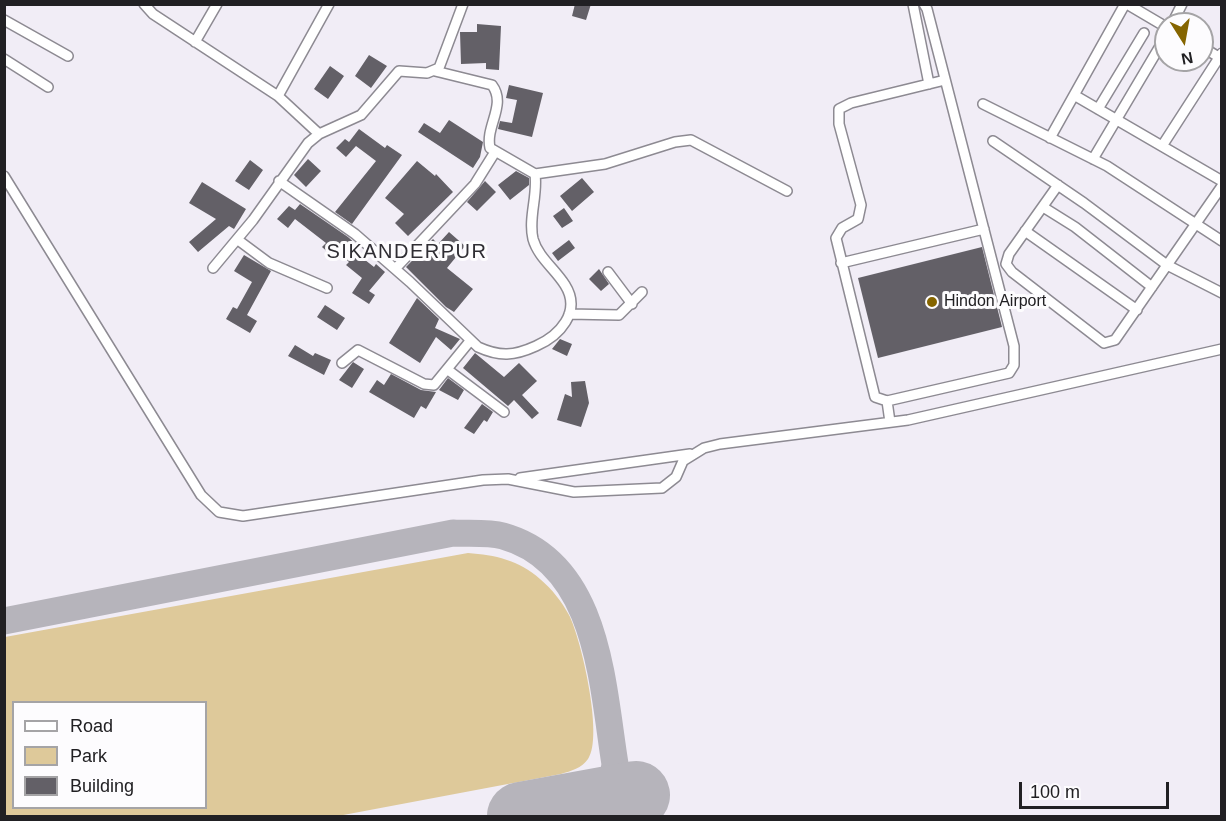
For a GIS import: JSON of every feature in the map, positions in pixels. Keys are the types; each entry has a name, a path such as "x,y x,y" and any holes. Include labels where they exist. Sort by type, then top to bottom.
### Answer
{"street":[{"path":"144,4 153,14 278,96 319,134"},
{"path":"195,42 217,4"},
{"path":"278,96 329,4"},
{"path":"435,71 445,58 463,4"},
{"path":"913,4 928,84"},
{"path":"924,4 945,80 1014,346 1014,365 1009,373 887,401 875,397 836,238 842,228 858,219 861,205 839,124 839,109 851,103 945,80"},
{"path":"1050,138 1126,4 1154,20"},
{"path":"4,20 68,56"},
{"path":"1098,109 1144,33"},
{"path":"1162,146 1221,56"},
{"path":"1093,159 1154,57"},
{"path":"4,59 48,87"},
{"path":"213,268 238,240 308,143 319,134 361,116 399,71 427,73 435,71 485,82 495,89 498,103 489,142 495,152 536,174 605,164 675,142 691,140 787,191"},
{"path":"1058,185 1006,259 1008,269 1104,344 1115,340 1137,310 1221,184 1162,146 1074,95"},
{"path":"983,105 1093,159 1221,242"},
{"path":"993,141 1058,185 1167,265 1221,293"},
{"path":"395,269 475,184 495,152"},
{"path":"279,181 342,223 395,269 470,341 492,354 516,354 540,345 560,332 569,314 568,291 536,248 532,237 536,174"},
{"path":"4,176 201,495 219,512 243,516 483,480 508,479 693,453 720,444 890,422 981,405 1140,366 1221,349"},
{"path":"1043,207 1075,227 1152,286"},
{"path":"842,264 984,230"},
{"path":"1025,231 1137,310"},
{"path":"238,240 269,263 327,288"},
{"path":"608,272 632,303"},
{"path":"569,314 619,315 642,292"},
{"path":"342,363 358,350 429,386 439,381 470,341"},
{"path":"448,370 504,412"},
{"path":"887,401 890,422"},
{"path":"508,479 574,492 651,490 670,484 684,461 693,453"}],"green space":[{"path":"468,553 488,555 524,567 553,591 574,627 589,687 593,730 592,747 583,765 561,774 338,816 5,816 5,637"}],"building":[{"path":"575,4 591,4 586,20 572,16"},
{"path":"477,24 501,26 499,70 486,69 486,63 461,64 460,32 477,32"},
{"path":"369,55 387,66 371,88 355,76"},
{"path":"330,66 344,76 328,99 314,89"},
{"path":"509,85 543,93 532,137 498,129 500,121 512,123 517,100 506,98"},
{"path":"449,120 483,142 480,157 473,168 418,132 424,123 440,133"},
{"path":"359,129 385,148 387,145 402,155 352,224 335,212 376,161 356,146 346,157 336,148 345,139 349,142"},
{"path":"308,159 321,171 306,187 294,175"},
{"path":"250,160 263,170 249,190 235,181"},
{"path":"417,161 435,176 436,174 453,192 408,236 395,223 404,214 385,198"},
{"path":"516,171 529,178 529,185 510,200 498,185"},
{"path":"582,178 594,192 572,211 560,196"},
{"path":"485,181 496,192 477,211 467,202"},
{"path":"202,182 246,209 234,229 229,226 198,252 189,242 216,219 189,203"},
{"path":"300,204 348,237 359,247 355,252 374,267 376,264 385,272 369,291 375,295 369,304 352,293 362,278 346,265 349,262 335,250 331,255 322,247 326,243 295,219 288,228 277,219 289,206 295,210"},
{"path":"564,208 573,221 562,228 553,216"},
{"path":"449,232 465,246 447,268 473,289 454,312 446,307 406,267 433,239 438,244"},
{"path":"569,240 575,248 558,261 552,253"},
{"name":"Hindon Airport","path":"982,247 1002,327 878,358 858,278"},
{"path":"244,255 271,271 247,315 257,321 250,333 226,319 233,307 237,309 252,282 234,271"},
{"path":"599,269 609,284 601,291 589,279"},
{"path":"417,298 439,319 435,328 460,339 451,350 436,337 420,363 389,343"},
{"path":"325,305 345,318 337,330 317,317"},
{"path":"560,339 572,344 567,356 552,349"},
{"path":"295,345 313,356 315,353 331,360 324,375 288,356"},
{"path":"475,353 504,377 519,363 537,381 522,395 539,413 532,419 514,400 508,406 463,368"},
{"path":"353,362 364,369 352,388 339,380"},
{"path":"391,374 421,390 436,392 426,409 421,406 414,418 369,392 377,380 384,385"},
{"path":"448,378 464,390 458,400 439,390"},
{"path":"585,381 589,403 581,427 557,420 565,394 572,397 571,382"},
{"path":"482,404 493,412 487,422 484,420 474,434 464,428"}],"taxiway":[{"path":"4,621 453,533 503,536 535,550 559,572 577,599 590,630 606,698 615,764 612,779 604,790 580,805"},
{"path":"541,813 576,816"}],"runway":[{"path":"521,816 636,795"}],"place":[{"name":"Hindon Airport","path":"932,302"}],"district":[{"name":"SIKANDERPUR","path":"407,252"}]}
